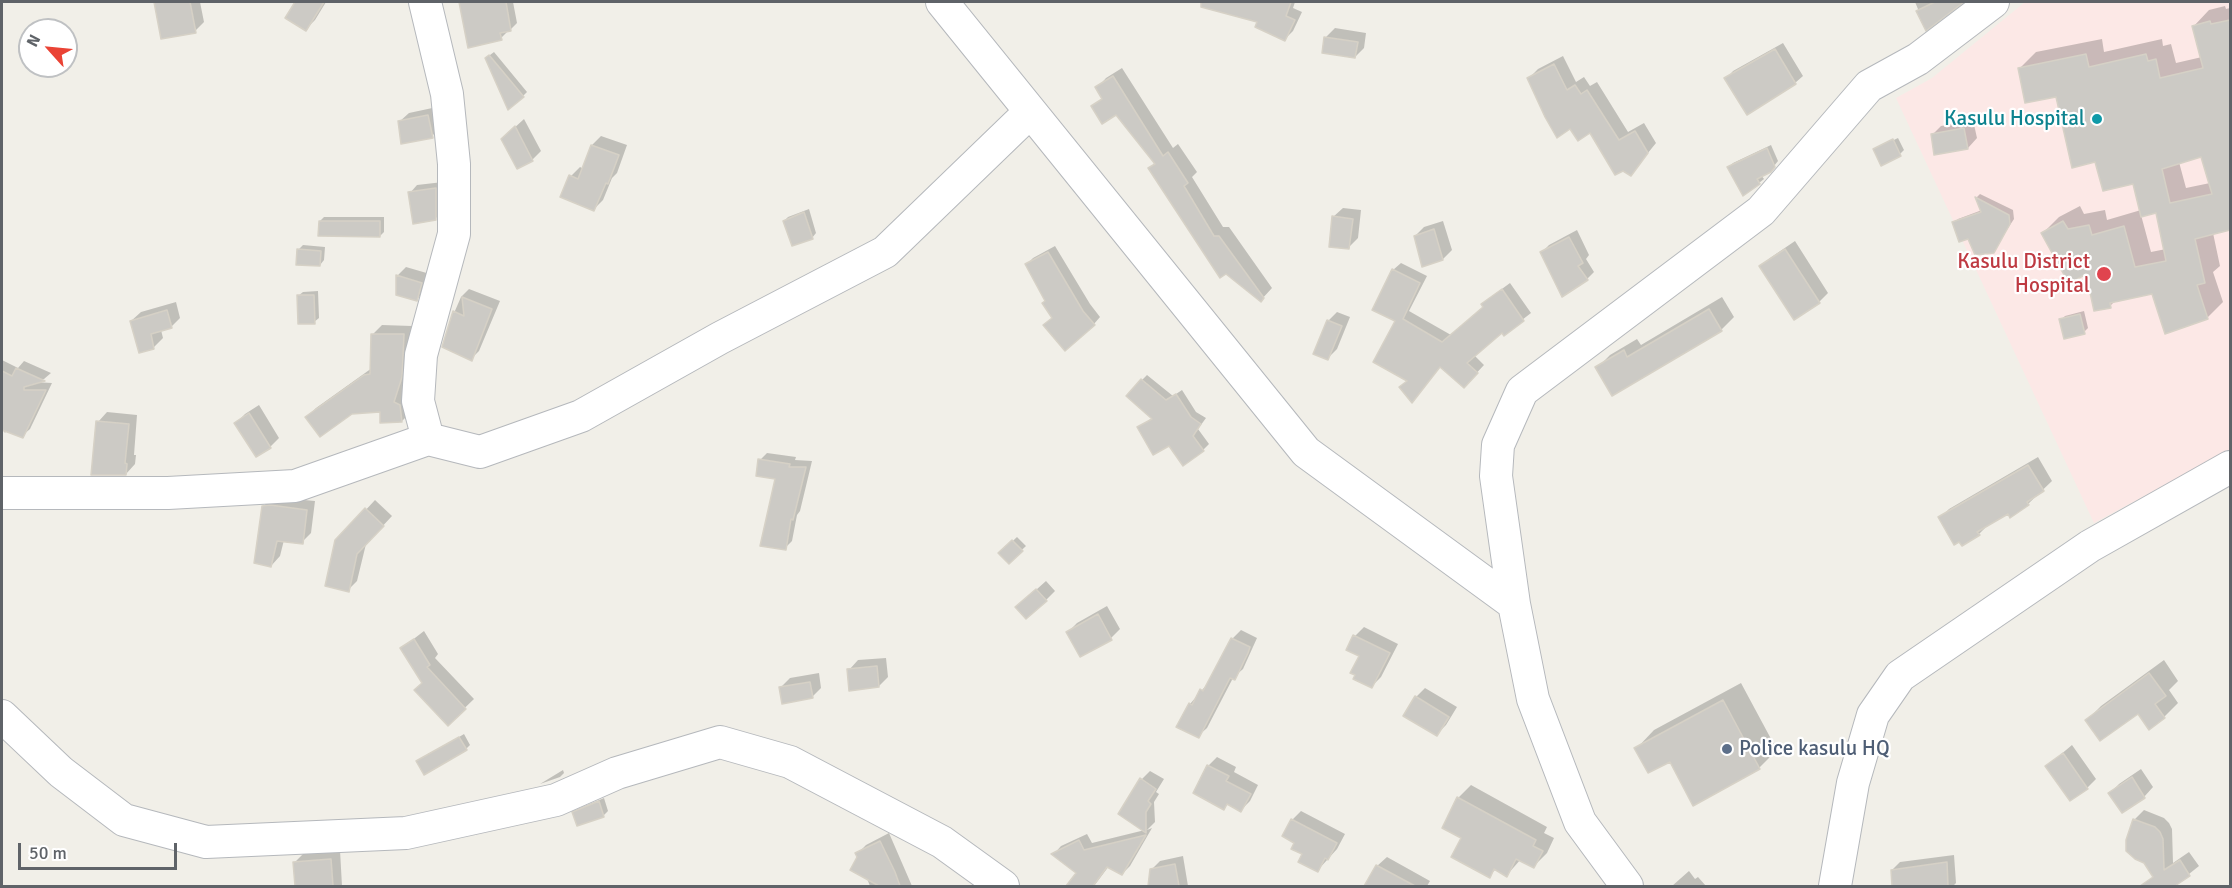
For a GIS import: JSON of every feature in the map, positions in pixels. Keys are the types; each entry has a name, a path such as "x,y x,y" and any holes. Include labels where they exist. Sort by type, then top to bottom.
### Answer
{"street":[{"path":"425,2 447,94 454,164 454,234 421,355 418,401 428,438"},
{"path":"942,2 1306,452 1514,604"},
{"path":"1627,886 1580,822 1533,699 1514,604 1496,476 1498,445 1522,391 1761,211 1869,86 1918,59 1993,2"},
{"path":"2,493 168,494 295,486 428,438 480,452 581,416 720,338 885,252 1030,112"},
{"path":"1835,886 1853,783 1873,715 1900,676 2090,546 2230,467"},
{"path":"2,716 61,772 124,820 206,842 406,833 556,800 616,774 720,742 790,762 942,842 1003,886"}],"shaded area":[{"name":"Kasulu District Hospital","path":"2025,2 2230,2 2230,450 2094,523 1896,98 1932,78"}],"building":[{"path":"154,2 190,2 196,33 161,39"},
{"path":"295,2 324,2 306,31 285,18"},
{"path":"459,2 506,2 511,31 500,33 502,40 468,48"},
{"path":"1201,2 1291,2 1286,16 1295,20 1285,41 1255,27 1257,22 1201,7"},
{"path":"1935,2 1964,2 1926,31 1916,11"},
{"path":"2230,20 2230,230 2195,239 2205,283 2197,285 2208,319 2165,334 2152,294 2110,303 2111,308 2094,311 2086,274 2069,284 2041,233 2063,221 2068,229 2089,225 2092,235 2124,226 2135,267 2166,261 2156,213 2141,217 2133,184 2103,191 2095,162 2072,168 2056,97 2025,103 2018,68 2086,54 2089,67 2146,54 2148,61 2156,59 2160,78 2203,68 2192,26 2210,21 2211,24","holes":["2201,157 2212,194 2170,203 2162,169"]},
{"path":"1324,37 1358,42 1355,58 1322,53"},
{"path":"1775,49 1796,84 1747,115 1724,78"},
{"path":"489,55 524,97 508,110 485,58"},
{"path":"1554,64 1567,90 1575,85 1581,94 1587,90 1619,140 1635,131 1648,153 1631,176 1623,171 1615,175 1590,133 1578,141 1570,129 1557,138 1527,78"},
{"path":"1113,76 1163,156 1168,152 1188,183 1184,186 1214,236 1219,236 1264,298 1261,302 1226,274 1220,278 1148,168 1155,164 1116,115 1102,124 1091,106 1102,99 1095,87"},
{"path":"428,115 433,138 401,144 398,121"},
{"path":"515,126 533,161 517,169 501,139"},
{"path":"1964,128 1968,149 1934,155 1931,134"},
{"path":"1893,139 1901,156 1881,166 1873,149"},
{"path":"591,145 619,155 594,211 560,197 569,175 578,179"},
{"path":"1767,148 1775,167 1771,172 1757,179 1760,184 1743,196 1727,167"},
{"path":"436,188 436,220 413,224 408,192"},
{"path":"1975,197 2009,215 2010,224 1994,253 1975,255 1968,239 1959,242 1952,222 1981,212"},
{"path":"804,212 813,239 792,246 783,221"},
{"path":"1332,216 1353,219 1349,249 1329,247"},
{"path":"319,221 380,221 380,237 318,236"},
{"path":"1434,229 1443,260 1422,267 1414,236"},
{"path":"1569,237 1583,263 1578,266 1588,280 1562,297 1540,252"},
{"path":"297,249 321,251 320,266 296,265"},
{"path":"1785,249 1820,303 1794,320 1759,266"},
{"path":"1048,252 1083,311 1095,325 1065,351 1043,325 1052,318 1042,303 1045,301 1025,264"},
{"path":"1392,269 1420,283 1403,319 1442,342 1483,307 1481,304 1502,289 1524,321 1504,336 1502,333 1467,363 1478,373 1464,388 1440,367 1412,403 1399,387 1407,381 1373,362 1395,321 1372,310"},
{"path":"396,275 422,283 417,301 396,295"},
{"path":"297,295 314,295 315,324 298,324"},
{"path":"462,297 492,309 472,361 442,347 453,311 464,316"},
{"path":"1709,309 1722,331 1612,396 1595,367 1624,350 1627,357"},
{"path":"167,310 172,328 151,334 154,349 139,353 130,321"},
{"path":"2080,314 2085,334 2064,339 2059,319"},
{"path":"1327,320 1342,326 1328,360 1313,354"},
{"path":"371,334 404,334 402,377 394,402 400,405 402,422 380,423 380,412 352,414 320,437 305,417 364,375 370,374"},
{"path":"16,368 45,381 24,387 24,390 46,390 23,438 2,430 2,371 12,376"},
{"path":"1141,379 1166,400 1176,394 1191,417 1201,424 1193,436 1204,451 1183,466 1169,446 1153,455 1137,427 1152,419 1126,396"},
{"path":"249,413 271,448 256,457 234,423"},
{"path":"96,421 129,424 126,475 91,475"},
{"path":"758,459 790,464 789,467 806,467 793,520 791,519 786,550 760,546 775,479 756,476"},
{"path":"2028,465 2044,491 2027,502 2029,505 2010,518 2008,514 1977,532 1980,535 1962,546 1959,542 1954,545 1938,517"},
{"path":"262,506 307,510 303,544 277,541 271,567 254,563"},
{"path":"365,508 384,526 357,554 349,592 325,586 335,540"},
{"path":"1012,540 1023,551 1009,564 998,553"},
{"path":"1036,589 1047,601 1026,619 1015,607"},
{"path":"1098,614 1112,640 1080,657 1066,632"},
{"path":"1353,635 1390,653 1372,688 1353,679 1355,675 1350,673 1359,656 1346,650"},
{"path":"1231,638 1250,647 1235,680 1230,678 1199,738 1176,727 1189,703 1192,705 1200,689 1203,691"},
{"path":"414,639 430,665 427,667 466,709 448,726 414,690 422,683 400,648"},
{"path":"877,666 879,687 849,691 847,669"},
{"path":"2149,673 2166,696 2155,704 2165,718 2149,730 2138,714 2100,741 2085,720"},
{"path":"810,682 813,698 782,704 779,687"},
{"path":"1415,696 1449,717 1437,736 1403,716"},
{"path":"1723,700 1760,769 1693,806 1670,762 1648,773 1634,748"},
{"path":"459,737 467,750 424,775 416,761"},
{"path":"2063,753 2088,789 2070,801 2045,766"},
{"path":"1207,765 1229,776 1226,781 1251,794 1241,812 1227,804 1224,810 1193,793"},
{"path":"2132,777 2145,798 2122,813 2108,793"},
{"path":"1140,778 1156,789 1148,801 1151,804 1146,812 1146,833 1118,814"},
{"path":"1457,797 1536,840 1533,846 1543,851 1534,868 1516,859 1507,877 1494,869 1490,878 1451,857 1461,838 1442,828"},
{"path":"599,801 604,817 577,826 572,812"},
{"path":"1291,819 1337,843 1328,860 1325,858 1318,872 1298,862 1302,854 1291,849 1294,843 1282,836"},
{"path":"2133,819 2155,827 2160,832 2163,839 2164,870 2180,860 2190,876 2175,886 2140,886 2153,877 2144,863 2126,851 2126,840"},
{"path":"1146,835 1122,875 1107,867 1093,886 1066,886 1076,873 1051,854 1079,840 1084,850"},
{"path":"880,841 900,886 879,886 850,870 857,857 855,853"},
{"path":"331,859 333,886 295,886 293,862"},
{"path":"1947,862 1948,886 1892,886 1891,870"},
{"path":"1175,864 1179,886 1148,886 1150,869"},
{"path":"1376,865 1415,886 1364,886"}],"place":[{"name":"Kasulu Hospital","path":"2097,119"},
{"name":"Kasulu District Hospital","path":"2104,274"},
{"name":"Police kasulu HQ","path":"1727,749"}]}
